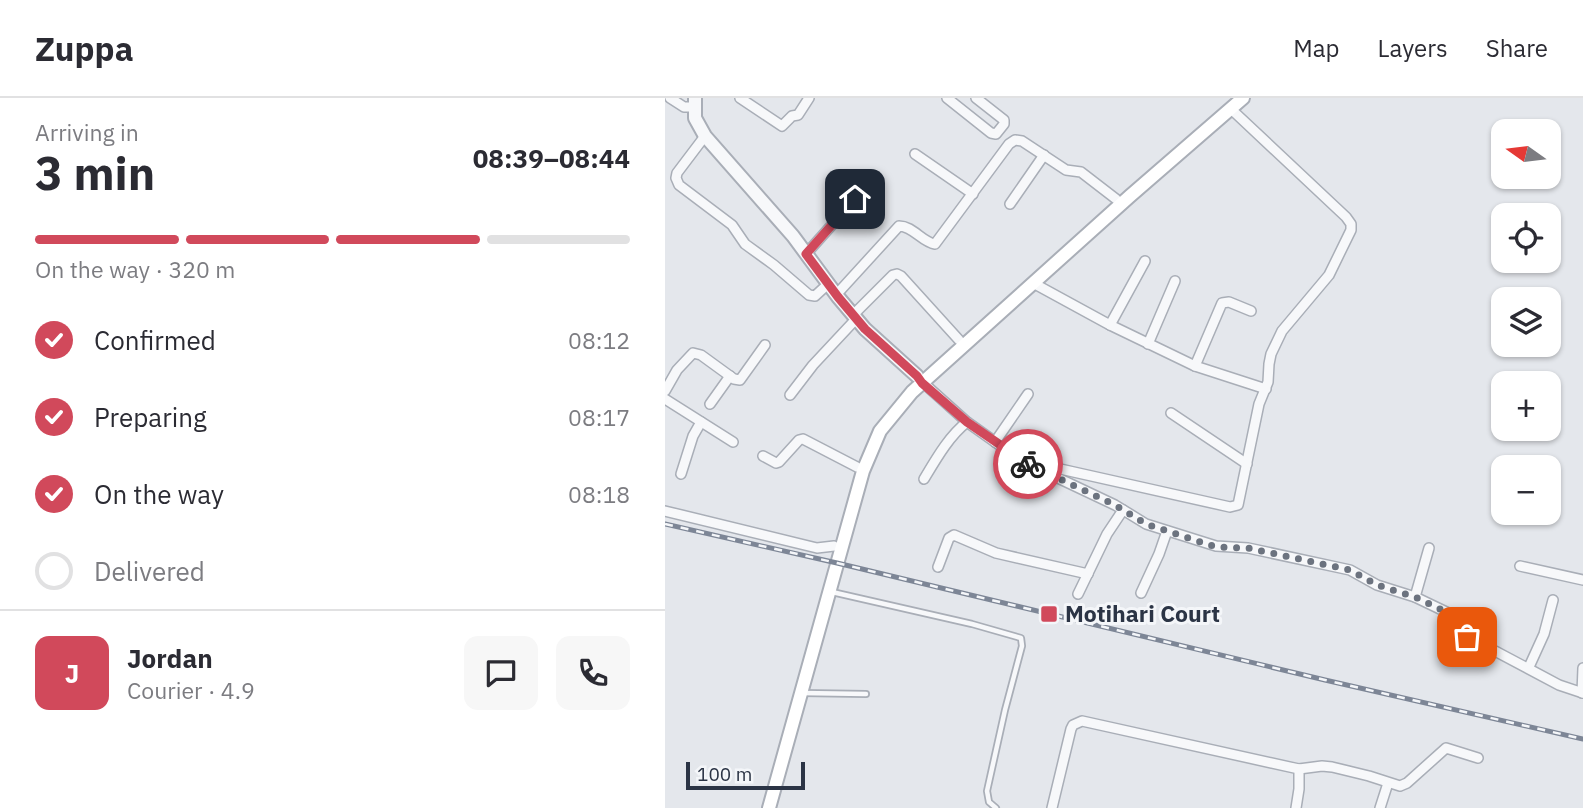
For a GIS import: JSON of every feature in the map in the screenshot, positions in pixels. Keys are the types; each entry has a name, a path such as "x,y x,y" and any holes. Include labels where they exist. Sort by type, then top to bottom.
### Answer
{"main road":[{"path":"769,808 863,471 880,431 919,380 959,340 1116,199 1231,104 1243,98"},
{"path":"761,808 857,467 876,424 899,394 1033,283 1231,104"}],"street":[{"path":"670,98 684,107 695,103 695,118 705,136 793,236 865,329 967,422 1022,461 1146,524 1216,547 1248,548 1344,569 1377,585 1415,597 1466,621 1467,637 1470,641 1529,667 1549,680 1583,693 1583,668"},
{"path":"740,98 782,125 792,116 798,115 810,98"},
{"path":"947,98 991,133 996,134 1004,120 976,98"},
{"path":"1022,461 1233,508 1240,502 1259,404 1266,389 1270,359 1279,336 1329,275 1351,227 1346,217 1231,104"},
{"path":"1002,127 1066,170 1083,173 1116,199"},
{"path":"705,136 677,173 679,185 732,225 745,244 809,295 815,296 832,289 899,226 908,228 929,244 935,244 1009,144 1017,139"},
{"path":"915,154 973,194"},
{"path":"1010,204 1044,155"},
{"path":"806,254 855,199"},
{"path":"1110,325 1145,261"},
{"path":"790,394 893,275 901,276 959,340"},
{"path":"1148,344 1175,281"},
{"path":"1033,283 1110,325 1195,366 1266,389"},
{"path":"1195,366 1222,303 1229,302 1251,311"},
{"path":"665,391 669,374 691,355 701,355 735,380 741,379 765,345"},
{"path":"711,404 730,376"},
{"path":"995,442 1028,394"},
{"path":"665,399 733,442"},
{"path":"1171,413 1247,464"},
{"path":"681,474 693,436 701,422"},
{"path":"924,479 935,460 967,422"},
{"path":"764,456 779,462 803,439 857,467"},
{"path":"665,510 817,548 834,546"},
{"path":"1078,594 1107,534 1123,510"},
{"path":"1141,593 1167,531"},
{"path":"938,567 949,538 954,535 996,553 1088,574"},
{"path":"1415,597 1429,548"},
{"path":"1520,566 1583,580"},
{"path":"1529,667 1544,634 1553,600"},
{"path":"1052,808 1071,729 1082,721 1299,769 1332,767 1396,786 1403,786 1446,748 1478,758"},
{"path":"1296,808 1299,769"},
{"path":"1380,808 1388,783"}],"lane":[{"path":"829,591 1021,638 1023,646 988,781 989,802 996,808"},
{"path":"801,693 866,694"}],"railway":[{"path":"665,524 1583,739"}],"way so far":[{"path":"1028,464 1115,505 1146,524 1167,531 1216,547 1248,548 1350,570 1377,585 1415,597 1463,620 1468,623 1467,637"}],"place":[{"name":"Motihari Court","path":"1049,614"}],"route":[{"path":"855,199 806,254 865,329 894,357 967,422 1028,464"}]}
